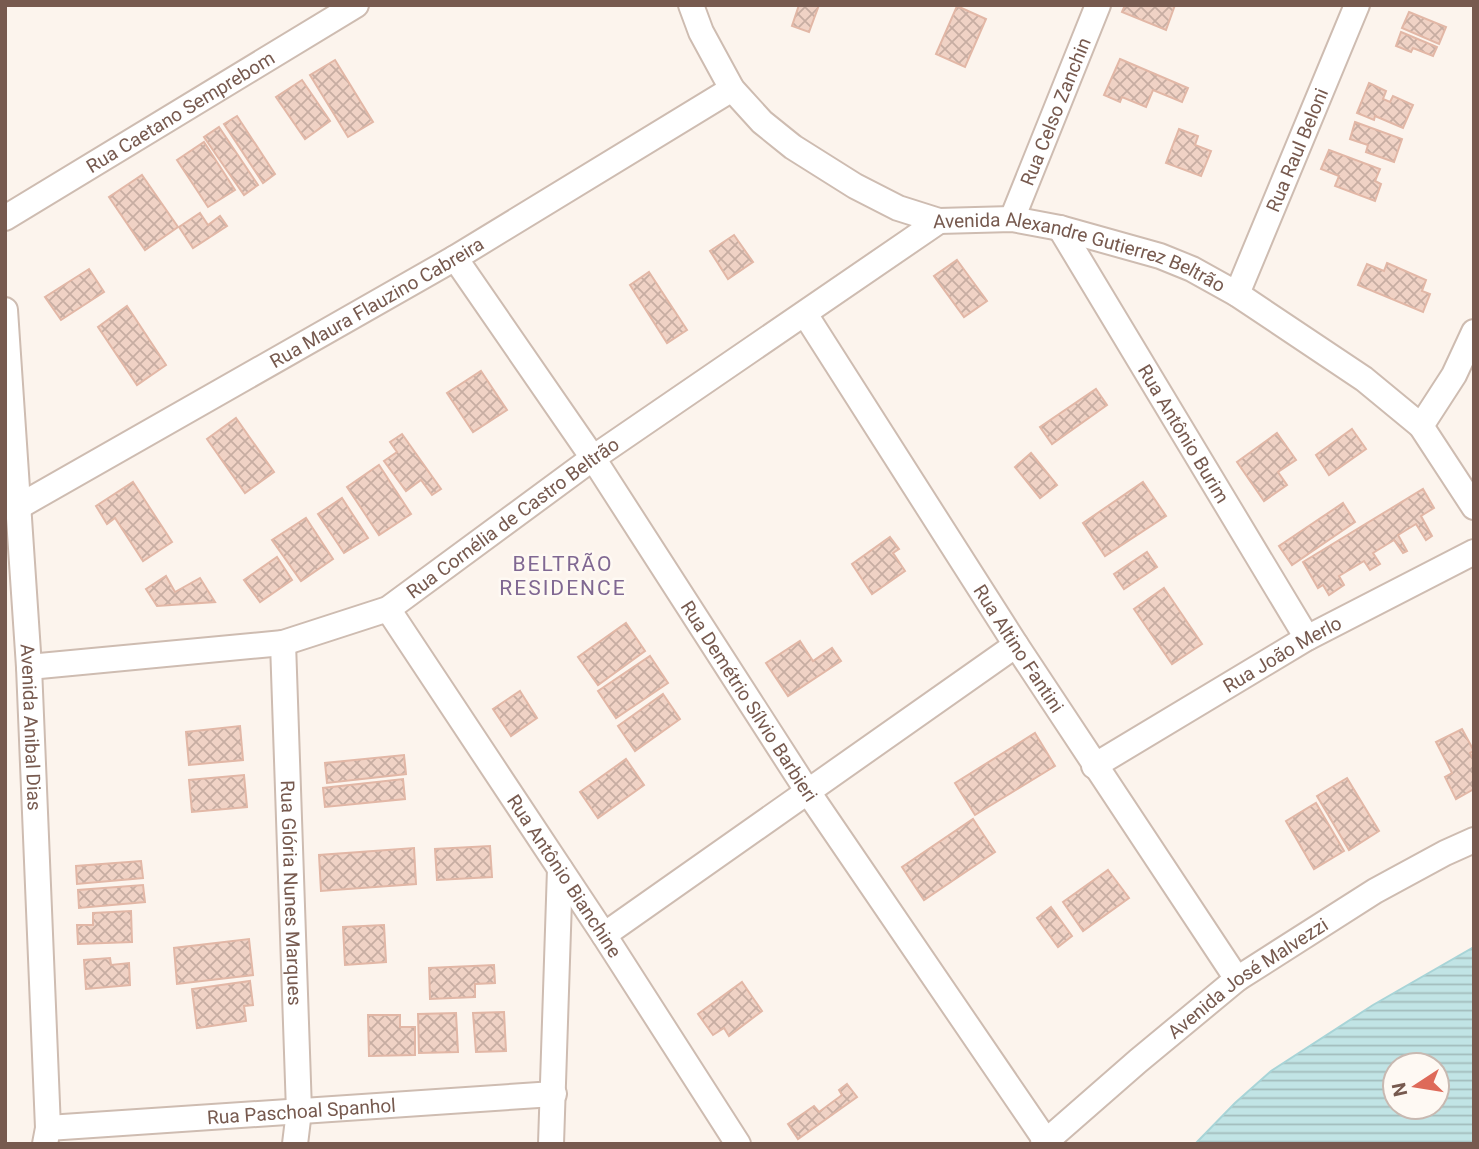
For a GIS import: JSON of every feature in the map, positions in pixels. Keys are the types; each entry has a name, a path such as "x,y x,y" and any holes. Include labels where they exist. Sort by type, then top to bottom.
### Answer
{"street":[{"name":"Rua Caetano Semprebom","path":"5,218 356,5"},
{"name":"Avenida Alexandre Gutierrez Beltrão","path":"691,5 701,32 732,89 762,122 793,147 855,186 898,208 939,221 1012,219 1060,228 1160,256 1192,270 1237,295 1364,379 1421,426 1474,507"},
{"name":"Rua Raul Beloni","path":"1237,295 1357,5"},
{"name":"Rua Celso Zanchin","path":"1012,219 1091,7"},
{"name":"Rua Maura Flauzino Cabreira","path":"18,507 455,258 732,89"},
{"name":"Rua Cornélia de Castro Beltrão","path":"29,667 282,643 388,609 593,458 939,221"},
{"name":"Rua Antônio Burim","path":"1060,228 1307,638"},
{"name":"Rua Demétrio Sílvio Barbieri","path":"455,258 593,458 808,792 1044,1142"},
{"name":"Avenida Anibal Dias","path":"5,310 29,667 47,1136"},
{"name":"Rua Altino Fantini","path":"805,314 1016,645 1237,979"},
{"path":"1421,426 1454,374 1474,332"},
{"name":"Rua João Merlo","path":"1094,765 1307,638 1474,552"},
{"name":"Rua Antônio Bianchine","path":"388,609 604,935 738,1144"},
{"name":"Rua Glória Nunes Marques","path":"282,643 299,1111 295,1144"},
{"path":"604,935 1016,645"},
{"name":"Avenida José Malvezzi","path":"1044,1142 1237,979 1375,891 1474,840"},
{"path":"551,1144 560,869"},
{"name":"Rua Paschoal Spanhol","path":"47,1136 299,1111 554,1094"}],"water":[{"path":"1474,947 1474,1144 1195,1144 1271,1071 1373,1005"}],"building":[{"path":"799,5 819,5 809,32 792,26"},
{"path":"1125,5 1175,5 1166,30 1122,12"},
{"path":"957,6 986,19 965,67 936,54"},
{"path":"1409,12 1446,27 1439,44 1402,28"},
{"path":"1401,32 1437,47 1433,56 1413,48 1411,52 1396,46"},
{"path":"1120,59 1188,88 1182,102 1153,90 1146,107 1122,97 1120,102 1104,95"},
{"path":"335,60 373,122 348,137 310,75"},
{"path":"302,80 330,121 305,139 276,97"},
{"path":"1369,83 1386,91 1383,99 1390,102 1393,96 1413,105 1403,128 1375,116 1374,120 1357,113"},
{"path":"237,116 275,174 263,183 224,124"},
{"path":"1355,122 1402,139 1394,162 1366,152 1368,145 1350,139"},
{"path":"219,127 258,185 244,195 204,137"},
{"path":"1179,129 1198,136 1195,145 1211,151 1201,176 1166,163"},
{"path":"204,142 235,190 208,207 177,160"},
{"path":"1329,150 1380,169 1375,181 1381,184 1375,201 1335,186 1339,176 1321,169"},
{"path":"142,175 178,227 145,250 109,197"},
{"path":"200,213 208,225 220,216 227,226 193,248 179,227"},
{"path":"734,235 753,262 728,279 710,251"},
{"path":"957,260 987,301 964,317 934,276"},
{"path":"1387,263 1426,280 1422,291 1430,294 1423,312 1358,285 1367,264 1384,271"},
{"path":"89,269 104,292 61,320 45,297"},
{"path":"649,272 687,330 667,343 630,285"},
{"path":"127,306 166,365 137,385 98,327"},
{"path":"481,371 507,410 473,432 447,393"},
{"path":"1096,389 1107,405 1052,444 1040,427"},
{"path":"236,418 274,472 245,493 207,439"},
{"path":"1352,429 1366,449 1329,475 1316,455"},
{"path":"1277,433 1296,460 1278,472 1287,485 1264,501 1237,462"},
{"path":"402,434 441,489 432,495 421,480 406,491 384,461 397,452 390,442"},
{"path":"1031,453 1057,485 1040,498 1015,467"},
{"path":"379,465 411,514 379,535 347,487"},
{"path":"133,482 172,542 143,561 115,518 107,524 96,506"},
{"path":"1143,482 1166,516 1105,556 1083,523"},
{"path":"1423,489 1434,508 1421,516 1432,536 1426,540 1416,524 1398,535 1407,551 1403,553 1394,540 1373,553 1380,564 1370,570 1364,561 1339,576 1344,585 1329,595 1323,585 1318,588 1303,562"},
{"path":"342,498 368,538 344,553 318,514"},
{"path":"1343,503 1355,522 1292,565 1279,546"},
{"path":"306,518 333,559 301,581 272,540"},
{"path":"890,537 899,549 893,553 905,571 872,594 852,564"},
{"path":"1147,552 1157,567 1124,589 1114,574"},
{"path":"277,557 292,580 260,602 244,580"},
{"path":"166,576 175,592 200,578 215,602 157,606 146,589"},
{"path":"1164,588 1202,644 1172,664 1134,609"},
{"path":"626,623 645,651 598,685 578,657"},
{"path":"800,641 813,661 832,648 841,661 788,696 766,663"},
{"path":"650,656 668,683 616,718 598,691"},
{"path":"520,691 537,718 511,736 493,709"},
{"path":"663,694 680,719 635,751 618,726"},
{"path":"240,726 243,760 189,765 186,732"},
{"path":"1462,729 1474,751 1470,753 1474,761 1474,789 1456,799 1445,777 1452,773 1436,742"},
{"path":"1035,733 1055,766 975,815 955,783"},
{"path":"404,755 406,774 327,783 325,763"},
{"path":"626,759 644,785 598,818 580,792"},
{"path":"244,775 247,807 192,812 189,780"},
{"path":"1347,778 1379,831 1349,850 1317,796"},
{"path":"403,779 405,799 325,807 323,788"},
{"path":"1316,803 1344,851 1314,869 1286,821"},
{"path":"973,819 995,852 924,900 902,867"},
{"path":"490,846 492,877 437,880 435,849"},
{"path":"414,848 416,884 321,891 319,855"},
{"path":"141,861 143,878 77,884 76,866"},
{"path":"1108,870 1129,898 1083,931 1063,902"},
{"path":"143,885 145,902 79,908 78,890"},
{"path":"1051,907 1072,936 1058,947 1037,918"},
{"path":"131,911 132,942 78,944 77,925 93,925 93,913"},
{"path":"384,925 386,962 345,965 343,927"},
{"path":"249,939 253,975 177,984 174,948"},
{"path":"110,958 111,965 129,963 130,985 86,989 84,960"},
{"path":"494,965 495,983 475,984 475,997 430,999 429,968"},
{"path":"250,981 253,1005 244,1006 246,1021 197,1028 192,989"},
{"path":"742,982 762,1011 729,1036 724,1028 713,1035 698,1014"},
{"path":"504,1012 506,1051 476,1052 473,1013"},
{"path":"456,1013 458,1052 419,1053 418,1014"},
{"path":"368,1015 400,1015 400,1027 415,1027 415,1055 369,1056"},
{"path":"847,1084 857,1097 798,1139 788,1124 814,1106 819,1112 842,1095 839,1090"}],"district":[{"name":"BELTRÃO RESIDENCE","path":"563,576"}]}
